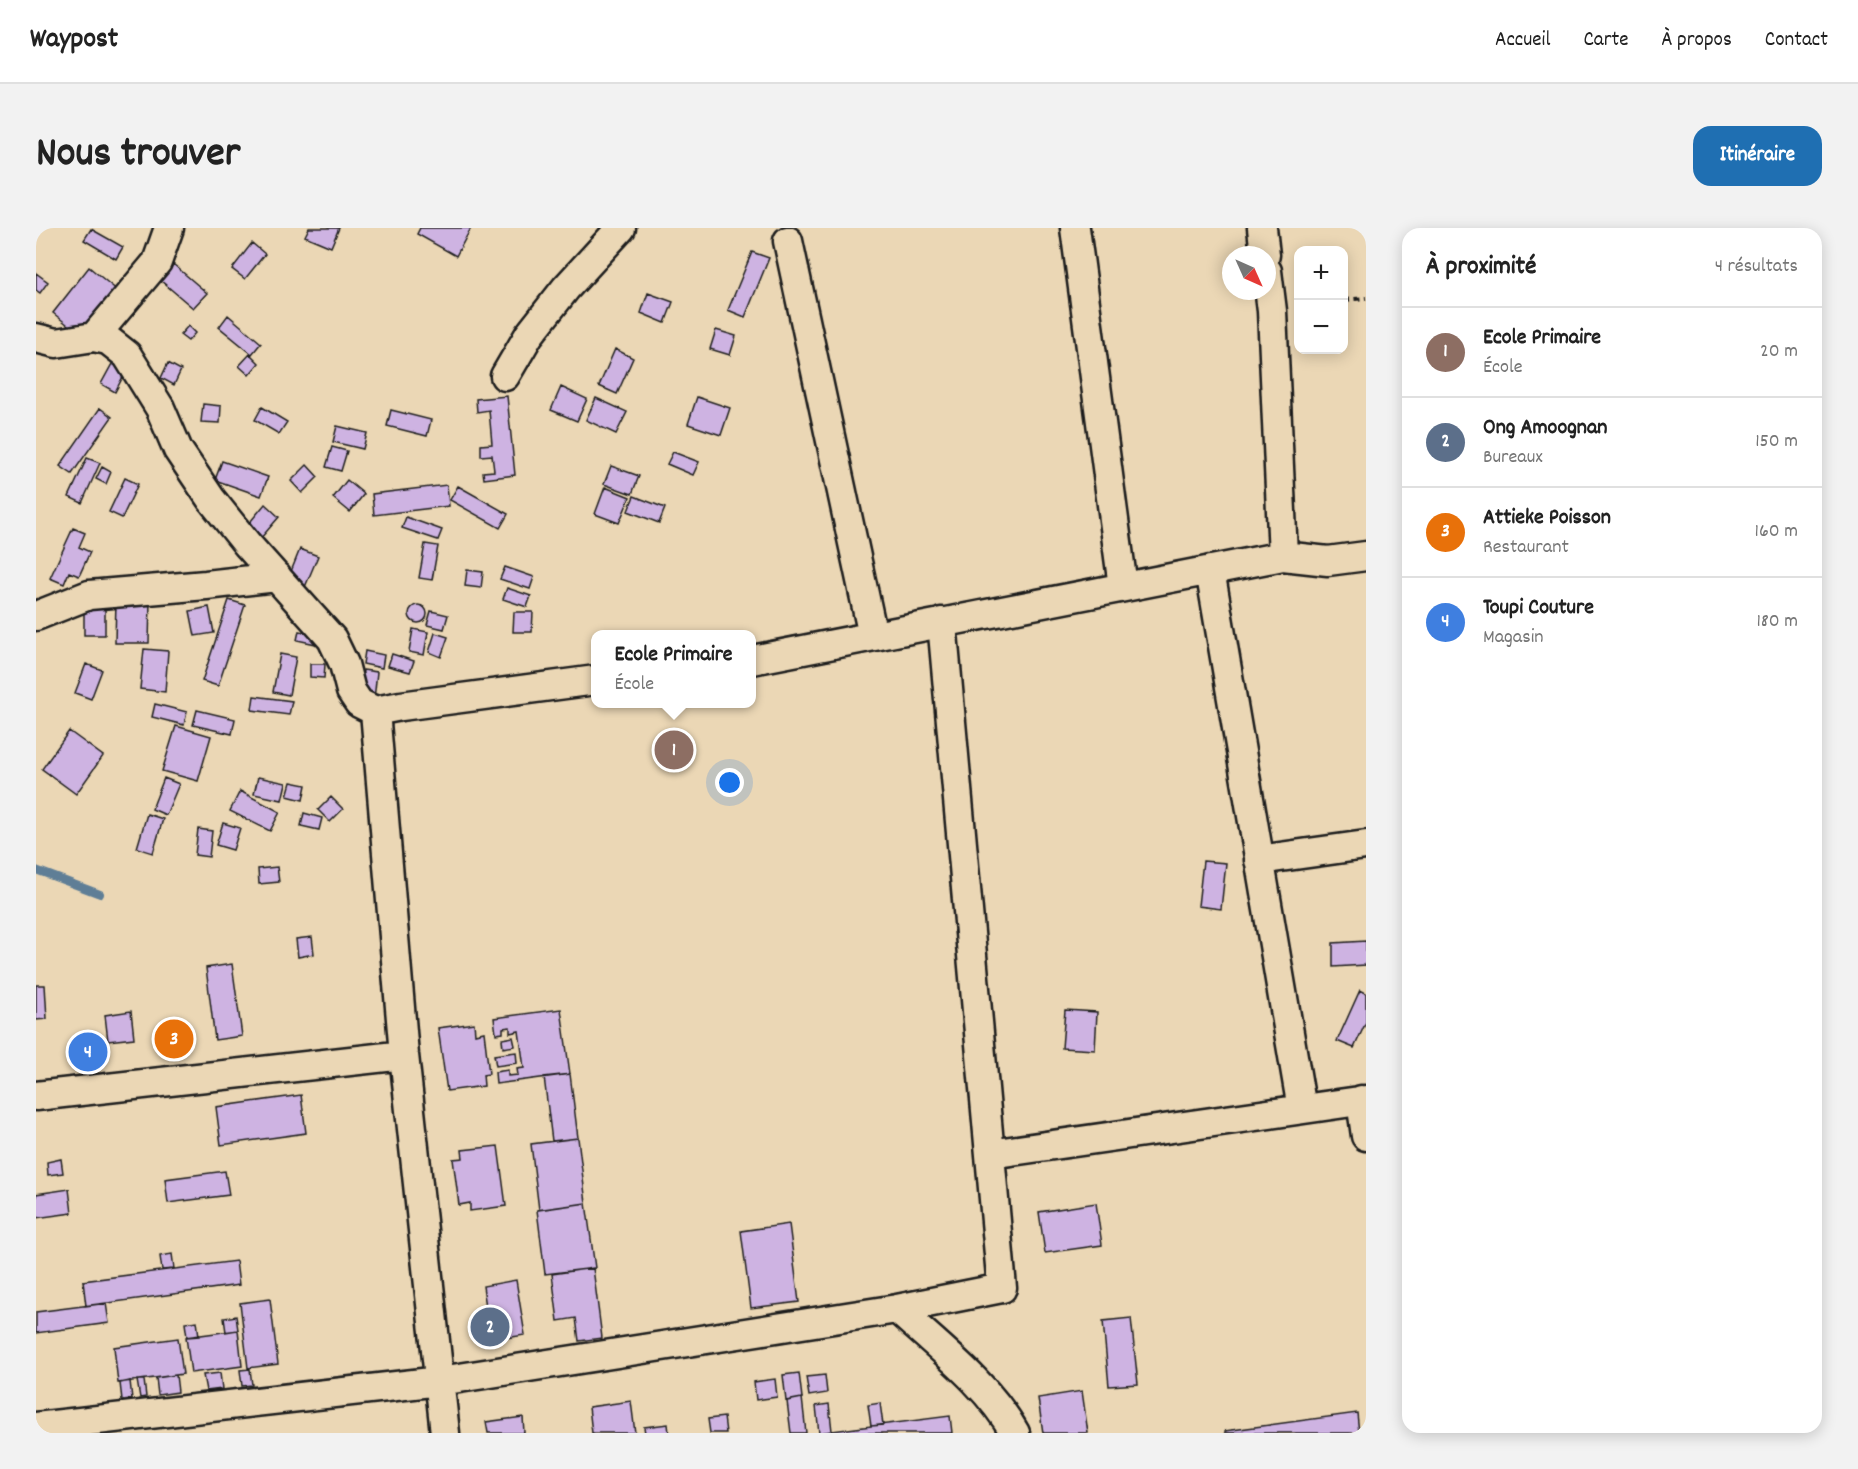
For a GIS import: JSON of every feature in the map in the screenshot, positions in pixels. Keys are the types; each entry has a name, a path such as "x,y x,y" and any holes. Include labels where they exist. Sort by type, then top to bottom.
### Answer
{"street":[{"path":"94,338 157,262 169,228"},
{"path":"505,376 530,335 566,288 621,228"},
{"path":"1075,228 1123,587"},
{"path":"1262,228 1264,246"},
{"path":"788,241 873,636"},
{"path":"1271,300 1283,556"},
{"path":"36,338 56,344 94,338 108,340 127,355 160,408 178,450 211,499 332,639 345,664 351,691 359,704 375,711 591,681"},
{"path":"756,659 1283,556 1328,561 1366,556"},
{"path":"1210,570 1302,1109"},
{"path":"36,616 89,595 277,577"},
{"path":"36,1427 440,1381 897,1309 1002,1288 942,622"},
{"path":"375,711 404,1055 445,1433"},
{"path":"1259,860 1366,845"},
{"path":"36,1096 404,1055"},
{"path":"990,1154 1364,1100 1366,1136"},
{"path":"897,1309 975,1381 1009,1422 1015,1433"}],"path":[{"path":"1348,300 1366,298"}],"building":[{"path":"309,228 339,228 331,247 305,236"},
{"path":"420,228 471,228 456,256 417,234"},
{"path":"91,229 123,247 116,259 84,240"},
{"path":"252,243 265,254 245,279 232,269"},
{"path":"752,252 769,258 745,317 728,310"},
{"path":"173,264 207,293 193,308 160,280"},
{"path":"89,267 118,291 82,336 53,313"},
{"path":"36,273 48,282 40,293 36,290"},
{"path":"648,293 673,302 665,323 641,313"},
{"path":"228,315 261,343 252,354 219,327"},
{"path":"188,326 195,333 188,341 180,335"},
{"path":"716,330 736,336 730,355 710,349"},
{"path":"615,349 633,358 617,394 599,386"},
{"path":"250,354 259,363 249,375 239,366"},
{"path":"113,362 127,369 115,392 101,384"},
{"path":"168,363 181,370 174,385 161,378"},
{"path":"561,387 587,399 577,421 551,410"},
{"path":"507,396 515,475 484,479 483,472 494,471 492,455 481,456 481,445 492,444 489,410 477,412 476,399"},
{"path":"697,397 730,408 721,435 688,424"},
{"path":"596,398 627,412 616,434 586,420"},
{"path":"203,404 221,406 220,423 201,422"},
{"path":"262,407 287,422 279,434 255,420"},
{"path":"100,408 112,417 72,474 60,466"},
{"path":"391,410 431,420 427,436 387,426"},
{"path":"337,426 367,433 363,449 333,442"},
{"path":"332,447 347,451 341,471 326,467"},
{"path":"673,452 699,462 693,475 667,464"},
{"path":"87,458 100,463 82,503 69,497"},
{"path":"222,461 268,477 261,496 215,480"},
{"path":"307,465 318,477 302,493 291,481"},
{"path":"611,466 639,476 632,494 604,484"},
{"path":"102,467 111,472 106,484 96,479"},
{"path":"125,478 138,484 122,518 109,512"},
{"path":"347,480 364,494 350,512 333,498"},
{"path":"447,485 449,506 374,515 372,494"},
{"path":"458,486 508,514 500,528 450,500"},
{"path":"605,487 630,497 619,523 595,514"},
{"path":"634,496 665,508 659,523 628,511"},
{"path":"265,504 279,517 260,539 246,527"},
{"path":"406,517 442,530 438,540 402,528"},
{"path":"73,528 85,533 79,547 90,552 79,576 69,572 64,584 50,578"},
{"path":"425,544 438,546 432,580 419,578"},
{"path":"300,549 318,556 305,587 288,579"},
{"path":"505,567 534,577 530,589 500,579"},
{"path":"467,570 483,572 481,588 465,586"},
{"path":"507,588 531,596 527,607 503,599"},
{"path":"84,600 105,600 105,635 84,635"},
{"path":"116,600 150,600 149,643 115,643"},
{"path":"229,600 245,605 218,686 202,681"},
{"path":"414,605 422,605 427,610 425,621 414,623 409,618 409,610"},
{"path":"209,607 214,633 195,636 190,611"},
{"path":"431,611 448,615 444,629 427,625"},
{"path":"514,612 533,612 532,632 513,632"},
{"path":"413,629 428,632 424,655 409,652"},
{"path":"299,631 318,635 316,644 297,640"},
{"path":"435,633 448,637 441,657 429,652"},
{"path":"144,649 168,651 165,692 140,689"},
{"path":"365,651 384,655 382,668 363,664"},
{"path":"280,654 296,657 289,695 273,692"},
{"path":"392,654 414,661 410,672 388,666"},
{"path":"86,664 102,670 91,699 75,693"},
{"path":"310,664 325,664 324,678 310,677"},
{"path":"363,670 377,672 374,699 360,696"},
{"path":"254,696 292,701 289,715 252,710"},
{"path":"155,704 187,712 184,725 152,717"},
{"path":"197,710 235,719 232,734 193,725"},
{"path":"176,726 211,736 198,781 162,771"},
{"path":"69,731 103,756 76,794 42,769"},
{"path":"258,777 286,783 282,800 254,794"},
{"path":"164,778 179,784 166,815 152,809"},
{"path":"291,782 306,785 303,800 287,796"},
{"path":"240,791 280,812 270,831 230,811"},
{"path":"331,797 343,809 330,822 318,810"},
{"path":"304,813 322,818 319,830 301,826"},
{"path":"147,814 163,819 153,853 137,848"},
{"path":"223,823 240,828 233,850 216,845"},
{"path":"198,829 212,831 209,857 195,855"},
{"path":"1203,861 1226,863 1221,909 1198,906"},
{"path":"277,867 279,882 259,884 258,869"},
{"path":"312,937 314,954 298,957 296,939"},
{"path":"1366,941 1366,965 1333,967 1333,943"},
{"path":"232,964 242,1036 215,1040 206,968"},
{"path":"36,985 45,985 47,1019 36,1020"},
{"path":"1360,990 1366,993 1366,1022 1354,1048 1337,1041"},
{"path":"561,1009 570,1074 496,1084 495,1072 508,1070 508,1076 518,1075 517,1069 524,1068 519,1031 510,1033 510,1027 503,1028 503,1033 496,1034 494,1018"},
{"path":"1065,1010 1097,1012 1095,1050 1062,1048"},
{"path":"131,1011 134,1038 108,1041 105,1015"},
{"path":"474,1023 475,1034 484,1032 489,1074 483,1075 484,1086 447,1091 438,1028"},
{"path":"513,1037 515,1046 503,1048 502,1039"},
{"path":"98,1041 99,1057 79,1060 78,1044"},
{"path":"516,1052 517,1063 496,1066 494,1055"},
{"path":"570,1074 578,1138 552,1141 544,1077"},
{"path":"301,1095 306,1133 221,1145 216,1107"},
{"path":"578,1138 586,1203 539,1210 531,1144"},
{"path":"498,1146 506,1206 470,1211 470,1203 459,1205 453,1159 463,1158 462,1150"},
{"path":"61,1159 63,1173 48,1175 47,1162"},
{"path":"225,1171 229,1195 168,1203 165,1179"},
{"path":"69,1189 72,1213 36,1218 36,1194"},
{"path":"586,1203 595,1268 545,1274 537,1210"},
{"path":"1096,1203 1102,1245 1045,1253 1039,1212"},
{"path":"789,1224 799,1302 751,1308 741,1231"},
{"path":"172,1254 174,1269 162,1270 160,1256"},
{"path":"236,1261 239,1285 86,1306 83,1281"},
{"path":"593,1268 602,1338 579,1341 576,1318 558,1321 552,1274"},
{"path":"516,1280 525,1335 480,1342 476,1315 487,1314 483,1286"},
{"path":"270,1299 278,1364 248,1368 240,1303"},
{"path":"106,1303 109,1323 36,1333 36,1312"},
{"path":"236,1316 238,1330 226,1332 224,1318"},
{"path":"1131,1318 1138,1384 1109,1386 1103,1321"},
{"path":"197,1321 199,1336 187,1337 185,1323"},
{"path":"238,1330 242,1366 191,1373 186,1337"},
{"path":"178,1338 183,1374 118,1383 114,1347"},
{"path":"250,1369 252,1385 242,1386 240,1370"},
{"path":"220,1373 222,1389 206,1391 203,1375"},
{"path":"799,1373 802,1398 786,1401 783,1375"},
{"path":"176,1375 178,1392 158,1395 156,1378"},
{"path":"825,1375 827,1393 809,1396 806,1377"},
{"path":"775,1379 777,1397 756,1400 754,1382"},
{"path":"137,1380 144,1380 146,1397 140,1398"},
{"path":"130,1381 132,1399 122,1400 120,1383"},
{"path":"1082,1391 1088,1433 1043,1433 1038,1398"},
{"path":"802,1398 806,1433 791,1433 787,1401"},
{"path":"631,1401 635,1433 592,1433 589,1407"},
{"path":"880,1403 883,1425 871,1426 868,1405"},
{"path":"829,1404 832,1431 819,1433 816,1406"},
{"path":"1357,1413 1359,1433 1225,1433 1225,1431"},
{"path":"950,1416 952,1433 819,1433 832,1431"},
{"path":"523,1417 524,1433 488,1433 486,1422"},
{"path":"724,1417 726,1433 710,1433 708,1419"},
{"path":"668,1424 669,1433 645,1433 644,1427"}],"waterway":[{"path":"36,870 100,894"}],"place":[{"name":"Ecole Primaire","path":"674,750"},
{"name":"Attieke Poisson","path":"174,1039"},
{"name":"Toupi Couture","path":"88,1052"},
{"name":"Ong Amoognan","path":"490,1327"}]}
